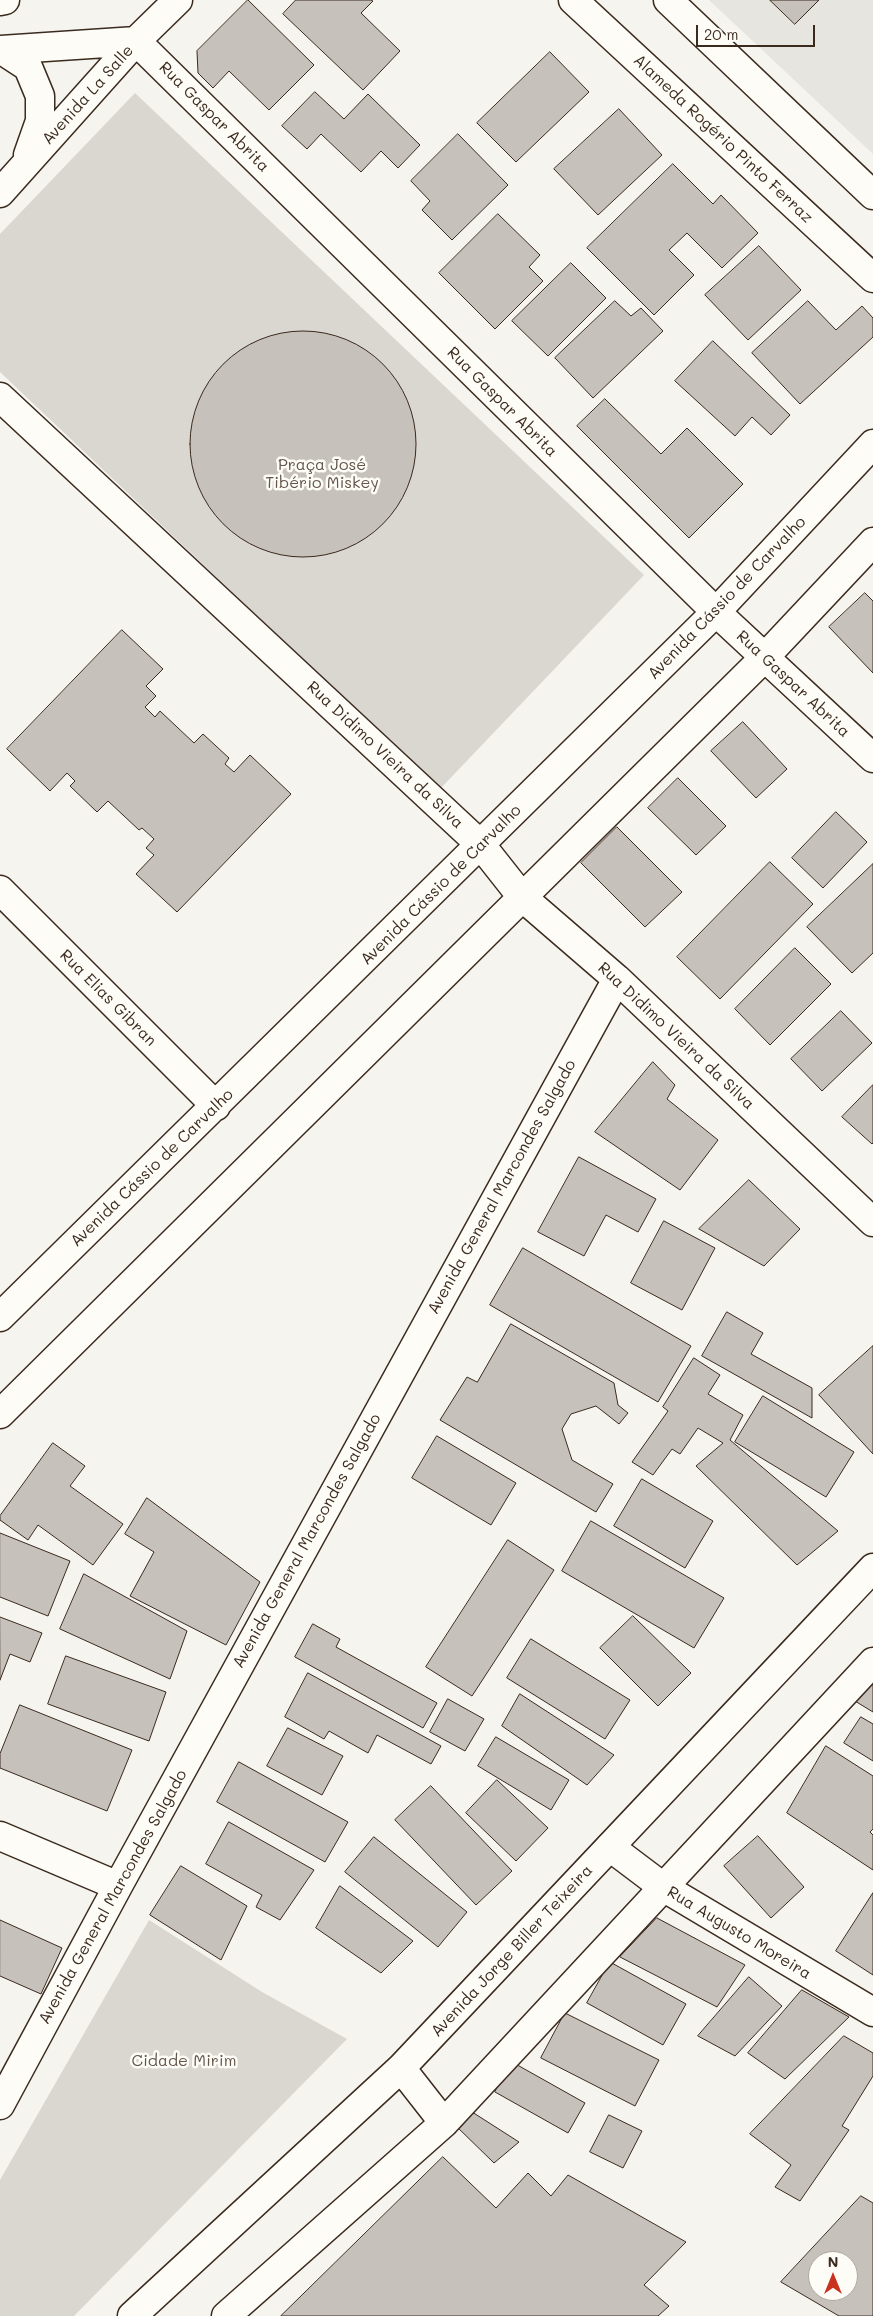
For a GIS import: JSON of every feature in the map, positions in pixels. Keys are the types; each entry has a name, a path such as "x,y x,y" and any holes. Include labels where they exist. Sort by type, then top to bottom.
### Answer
{"street":[{"path":"0,1 5,0"},
{"name":"Avenida La Salle","path":"0,193 136,41 178,0"},
{"name":"Alameda Rogério Pinto Ferraz","path":"573,0 873,278"},
{"path":"668,0 873,195"},
{"path":"1,50 136,41"},
{"name":"Rua Gaspar Abrita","path":"136,41 716,612 873,758"},
{"path":"1,50 28,68 40,96 40,120 23,168"},
{"name":"Rua Didimo Vieira da Silva","path":"0,397 482,845 522,897 617,979 873,1222"},
{"name":"Avenida Cássio de Carvalho","path":"0,1317 482,845 716,612 873,444"},
{"path":"0,1414 764,658 873,542"},
{"name":"Rua Elias Gibran","path":"0,890 216,1106"},
{"name":"Avenida General Marcondes Salgado","path":"0,2105 118,1886 617,979"},
{"name":"Avenida Jorge Biller Teixeira","path":"132,2316 401,2068 873,1568"},
{"path":"226,2316 444,2123 873,1662"},
{"path":"0,1836 118,1886"},
{"name":"Rua Augusto Moreira","path":"610,1847 662,1888 873,2012"},
{"path":"401,2068 444,2123"}],"shaded area":[{"path":"709,0 873,0 873,154"}],"green space":[{"name":"Praça José Tibério Miskey","path":"135,93 644,575 440,789 0,372 0,234"},
{"name":"Cidade Mirim","path":"149,1920 262,1992 347,2039 74,2316 0,2316 0,2180"}],"building":[{"path":"248,0 314,65 269,110 229,71 213,88 198,73 197,51"},
{"path":"296,0 371,0 373,1 361,13 400,51 363,90 283,14"},
{"path":"770,0 819,0 795,24"},
{"path":"550,52 589,92 516,162 477,123"},
{"path":"315,92 344,119 368,94 420,145 398,168 381,151 361,172 321,134 307,149 282,126"},
{"path":"619,109 662,155 598,215 554,169"},
{"path":"458,134 508,185 452,240 422,210 430,201 411,181"},
{"path":"673,164 713,204 721,195 758,233 722,268 687,233 669,250 694,275 654,315 587,248"},
{"path":"498,214 540,255 529,267 543,281 495,329 439,273"},
{"path":"759,246 801,290 748,340 705,295"},
{"path":"571,263 606,298 548,356 512,321"},
{"path":"615,301 631,316 641,308 663,331 593,398 555,358"},
{"path":"808,301 836,330 862,306 873,318 873,337 800,404 752,353"},
{"path":"292,331 314,331 336,335 357,344 375,356 391,372 403,390 412,411 416,444 412,477 403,498 391,516 375,532 357,544 336,553 314,557 292,557 270,553 249,544 231,532 215,516 203,498 194,477 190,455 190,433 194,411 203,390 215,372 231,356 249,344 270,335"},
{"path":"713,341 790,415 771,435 752,417 735,436 675,381"},
{"path":"605,399 661,454 687,428 743,484 689,538 577,426"},
{"path":"865,593 873,601 873,673 829,627"},
{"path":"122,630 163,669 146,686 156,696 145,707 155,717 160,711 194,743 203,734 229,758 225,764 234,772 250,755 291,794 177,912 136,874 154,855 146,848 154,839 142,828 139,830 108,801 97,812 70,786 75,781 67,773 50,791 7,749"},
{"path":"743,722 787,769 756,798 711,751"},
{"path":"678,778 726,826 696,855 648,808"},
{"path":"836,812 867,842 823,888 792,858"},
{"path":"617,827 682,892 645,927 581,863"},
{"path":"770,862 813,904 720,999 677,957"},
{"path":"873,864 873,953 852,973 807,927"},
{"path":"795,948 831,984 770,1045 735,1009"},
{"path":"841,1011 872,1043 822,1091 791,1059"},
{"path":"653,1062 675,1085 667,1099 718,1140 680,1190 595,1132"},
{"path":"873,1085 873,1143 872,1144 842,1117"},
{"path":"579,1157 656,1199 638,1232 606,1215 584,1256 538,1232"},
{"path":"749,1180 800,1229 764,1266 699,1229"},
{"path":"664,1221 715,1248 682,1310 631,1283"},
{"path":"523,1248 691,1346 658,1402 490,1305"},
{"path":"727,1312 763,1333 751,1354 812,1388 812,1418 702,1356"},
{"path":"511,1324 614,1383 618,1405 628,1413 619,1424 596,1406 571,1414 562,1429 572,1460 613,1484 596,1512 440,1420 467,1377 477,1382"},
{"path":"873,1346 873,1454 819,1395"},
{"path":"694,1358 720,1375 708,1394 743,1415 730,1440 838,1531 797,1565 696,1466 723,1443 698,1428 680,1454 672,1449 653,1475 632,1462 668,1411 663,1407"},
{"path":"763,1396 854,1452 826,1497 735,1442"},
{"path":"437,1436 516,1483 491,1525 412,1478"},
{"path":"53,1443 85,1466 70,1486 123,1524 93,1565 38,1525 28,1540 0,1520 0,1516"},
{"path":"642,1479 713,1521 685,1568 614,1526"},
{"path":"147,1498 260,1582 226,1645 130,1596 154,1552 125,1534"},
{"path":"591,1521 724,1598 694,1648 562,1571"},
{"path":"0,1533 70,1561 48,1616 0,1597"},
{"path":"508,1540 554,1570 472,1696 426,1667"},
{"path":"84,1574 187,1631 170,1679 60,1629"},
{"path":"633,1616 691,1673 658,1706 600,1648"},
{"path":"0,1617 42,1633 30,1662 10,1654 0,1680"},
{"path":"313,1624 340,1639 336,1647 437,1703 423,1728 295,1657"},
{"path":"531,1639 630,1700 605,1739 507,1678"},
{"path":"66,1656 166,1692 149,1741 48,1704"},
{"path":"308,1673 441,1746 431,1764 377,1735 368,1753 329,1731 324,1739 285,1717"},
{"path":"873,1675 873,1712 850,1698"},
{"path":"520,1694 614,1755 587,1785 502,1726"},
{"path":"448,1699 484,1719 465,1751 430,1732"},
{"path":"20,1705 132,1750 107,1811 0,1768 0,1754"},
{"path":"861,1717 873,1724 873,1761 844,1743"},
{"path":"288,1728 343,1756 322,1795 267,1766"},
{"path":"496,1737 569,1780 551,1810 478,1766"},
{"path":"826,1746 873,1776 873,1829 870,1832 873,1835 873,1870 787,1813"},
{"path":"239,1762 348,1822 325,1862 217,1802"},
{"path":"497,1780 548,1828 516,1861 466,1813"},
{"path":"431,1786 512,1871 476,1905 395,1820"},
{"path":"229,1822 314,1870 280,1920 256,1907 262,1895 206,1864"},
{"path":"758,1836 804,1887 771,1918 724,1866"},
{"path":"374,1837 467,1912 438,1947 345,1872"},
{"path":"181,1866 247,1906 221,1960 150,1915"},
{"path":"340,1886 413,1941 381,1973 316,1928"},
{"path":"873,1893 873,1975 836,1951"},
{"path":"657,1918 745,1965 717,2007 620,1957"},
{"path":"0,1920 62,1948 41,1994 0,1976"},
{"path":"610,1962 686,2004 663,2045 587,2003"},
{"path":"749,1977 782,2006 735,2056 698,2036"},
{"path":"802,1990 849,2017 785,2079 748,2053"},
{"path":"565,2013 659,2060 635,2106 541,2058"},
{"path":"844,2036 873,2053 873,2076 842,2126 849,2130 800,2201 775,2187 791,2165 750,2134"},
{"path":"512,2062 585,2103 568,2133 495,2092"},
{"path":"469,2110 519,2142 494,2163 455,2125"},
{"path":"609,2115 642,2131 623,2168 590,2152"},
{"path":"443,2157 496,2208 528,2173 551,2196 568,2175 686,2242 644,2285 669,2306 658,2316 281,2316"},
{"path":"861,2196 873,2203 873,2316 839,2316 813,2301 858,2301 858,2251 810,2251"},
{"path":"808,2253 808,2298 781,2282"}]}
